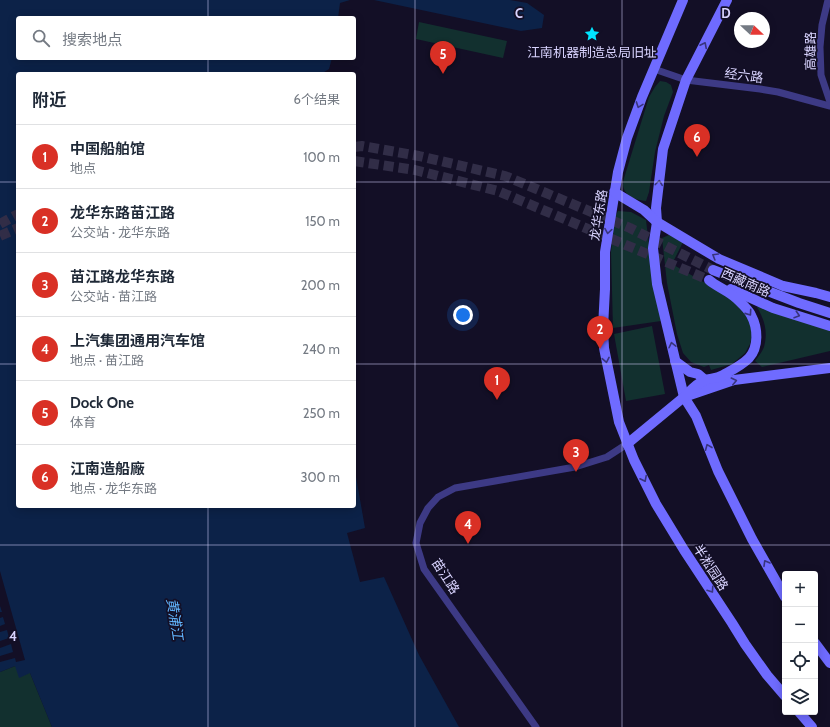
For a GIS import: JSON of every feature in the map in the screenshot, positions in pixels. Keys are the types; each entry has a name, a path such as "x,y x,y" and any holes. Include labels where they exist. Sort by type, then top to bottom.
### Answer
{"main road":[{"name":"龙华东路","path":"627,444 619,422 604,348 603,328 605,252 614,192 627,138 642,97 683,0"},
{"path":"727,0 686,80 663,149 656,208 657,222 653,248 657,284 684,397 696,416 718,471 752,539 782,592"},
{"name":"西藏南路","path":"614,192 644,210 657,222 719,259 830,306"},
{"path":"713,270 799,303 830,313"},
{"name":"西藏南路","path":"627,444 684,397 692,388 705,380 718,378 740,365 750,357 754,350 757,340 756,328 751,314 736,298 709,280 773,308 829,326"},
{"name":"西藏南路","path":"782,286 830,297"},
{"path":"675,361 690,372 698,374 705,380"},
{"name":"西藏南路","path":"684,397 734,380 830,368"},
{"name":"半淞园路","path":"627,444 656,504 684,550 745,644 767,675 782,692"},
{"path":"818,647 830,663"},
{"path":"802,715 812,727"}],"street":[{"name":"高雄路","path":"828,0 822,25 820,47 821,75 830,102"},
{"name":"经六路","path":"654,69 686,80 766,90 807,99 830,106"},
{"name":"苗江路","path":"536,727 424,569 416,543 420,523 428,508 438,497 455,488 575,467 607,457 627,444"}],"green space":[{"path":"419,22 507,41 503,58 416,39"},
{"path":"660,81 671,85 673,92 664,116 655,152 649,192 646,201 638,200 628,195 624,189 623,183 649,97"},
{"path":"618,211 631,212 646,220 652,271 661,321 613,328 611,252 615,217"},
{"path":"669,235 683,242 672,264 726,295 745,309 753,332 750,344 745,353 732,364 711,370 709,365 704,367 691,362 683,353 677,334 667,283 662,238"},
{"path":"757,307 764,307 830,330 830,351 762,367 755,361 764,347 766,331 764,322"},
{"path":"652,326 665,394 626,401 614,334"},
{"path":"15,666 30,673 52,727 0,727 0,672"}],"water":[{"name":"黄浦江","path":"0,0 350,0 340,3 338,16 16,16 16,60 331,60 329,69 324,72 16,72 16,508 356,508 356,477 365,528 347,533 360,582 384,577 419,655 459,727 52,727 30,673 19,678 15,666 0,672"},
{"path":"374,0 510,0 527,3 544,15 542,28 521,31"}],"pier":[{"path":"0,571 25,660 16,662 15,658 0,662 0,656 13,652 11,644 0,648 0,641 9,638 7,630 0,632 0,626 5,624 3,617 0,618 0,612 2,612 0,606"}],"tunnel":[{"path":"356,147 362,146 419,156 505,176 630,228 713,270"},
{"path":"356,161 415,170 498,191 709,280"},
{"path":"0,224 16,215"},
{"path":"0,236 16,229"}],"place":[{"name":"江南机器制造总局旧址","path":"592,34"},
{"name":"Dock One","path":"443,74"},
{"name":"江南造船廠","path":"697,157"},
{"name":"龙华东路苗江路","path":"600,349"},
{"name":"中国船舶馆","path":"497,400"},
{"name":"苗江路龙华东路","path":"576,472"},
{"name":"上汽集团通用汽车馆","path":"468,544"}]}
